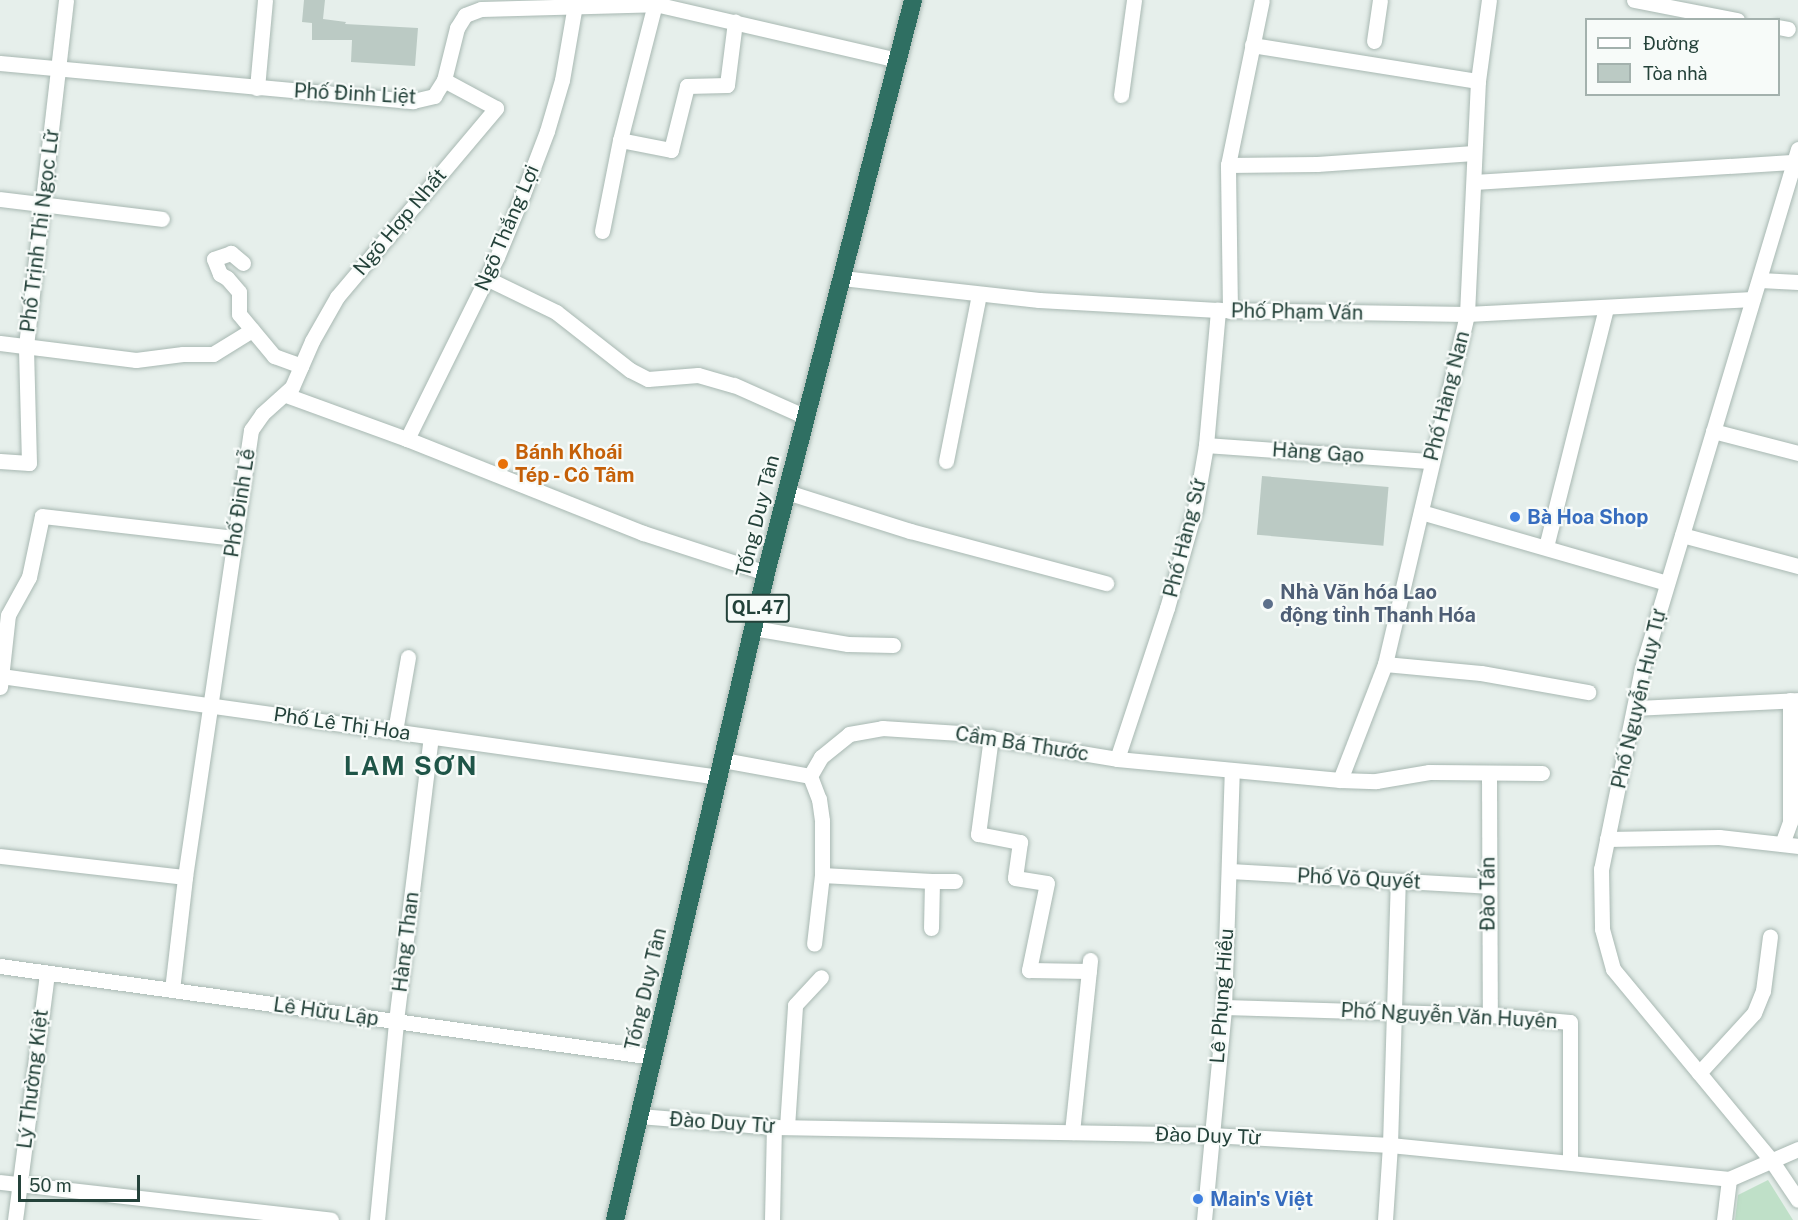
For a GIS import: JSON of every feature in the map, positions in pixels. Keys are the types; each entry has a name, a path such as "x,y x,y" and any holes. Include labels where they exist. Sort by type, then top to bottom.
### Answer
{"highway":[{"name":"Tống Duy Tân","path":"615,1220 766,573 913,0"}],"street":[{"name":"Phố Trịnh Thị Ngọc Lữ","path":"0,461 29,463 26,346 60,68 66,0"},
{"path":"257,88 266,0"},
{"path":"1121,95 1134,0"},
{"name":"Phố Hàng Sứ","path":"1117,759 1167,608 1195,509 1224,311 1228,165 1262,0"},
{"path":"1374,41 1380,0"},
{"name":"Phố Hàng Nan","path":"1340,780 1384,664 1467,315 1478,81 1489,0"},
{"path":"1635,0 1727,18"},
{"name":"Phố Đinh Liệt","path":"0,63 413,101 434,96 444,80 457,28 465,15 481,9 655,4 898,60"},
{"path":"602,231 620,140 655,4"},
{"name":"Ngõ Thắng Lợi","path":"407,439 486,279 523,194 547,130 562,80 575,5"},
{"path":"620,140 671,150 687,86 727,85 735,22"},
{"path":"1252,45 1478,81"},
{"name":"Ngõ Hợp Nhất","path":"285,394 337,297 496,108 444,80"},
{"path":"1228,165 1317,164 1474,153"},
{"path":"1474,182 1796,156"},
{"name":"Phố Nguyễn Huy Tự","path":"1796,156 1642,668 1600,869 1602,929 1613,969 1771,1160 1798,1200"},
{"path":"0,199 162,219"},
{"path":"243,263 231,254 214,259 220,274 227,278 239,292 239,314 252,330 274,356 301,366"},
{"name":"Phố Phạm Vấn","path":"842,278 980,295 1224,311 1467,315 1753,298"},
{"path":"486,279 555,312 630,370 648,379 698,375 734,385 806,417"},
{"path":"1760,280 1798,282"},
{"path":"946,461 980,295"},
{"path":"1546,547 1606,308"},
{"path":"0,344 136,360 183,354 213,354 252,330"},
{"path":"285,394 407,439 643,533 766,573"},
{"name":"Phố Đinh Lễ","path":"172,990 185,877 252,430 262,414 285,394"},
{"path":"1713,431 1798,453"},
{"name":"Hàng Gạo","path":"1206,445 1431,461"},
{"path":"787,492 910,531 1106,583"},
{"path":"1421,512 1668,583"},
{"path":"4,615 29,577 42,516 234,538"},
{"path":"1682,535 1798,566"},
{"name":"Phố Lê Thị Hoa","path":"4,615 1,682 210,706 430,737 721,768"},
{"path":"753,628 848,644 893,645"},
{"path":"395,731 408,657"},
{"path":"1384,664 1481,673 1588,692"},
{"path":"1607,839 1719,837 1790,845 1794,700 1635,708"},
{"name":"Cầm Bá Thước","path":"810,776 821,757 849,734 882,728 992,738 1117,759 1340,780 1376,781 1429,772 1542,773"},
{"name":"Hàng Than","path":"377,1220 396,1021 430,737"},
{"path":"992,738 978,834 1020,842 1015,878 1047,883 1029,970 1089,965 1072,1132"},
{"path":"721,768 810,776 819,799 822,875 814,944"},
{"name":"Lê Phụng Hiểu","path":"1204,1220 1224,1007 1232,771"},
{"name":"Đào Tấn","path":"1488,774 1490,1015"},
{"path":"0,856 185,877"},
{"name":"Phố Võ Quyết","path":"1230,871 1488,886"},
{"path":"822,875 955,881"},
{"path":"931,928 932,881"},
{"path":"1385,1220 1390,1145 1398,881"},
{"path":"1699,1073 1754,1013 1763,991 1770,936"},
{"name":"Lê Hữu Lập","path":"0,966 653,1057"},
{"name":"Lý Thường Kiệt","path":"15,1220 47,973"},
{"path":"771,1220 795,1005 821,977"},
{"name":"Phố Nguyễn Văn Huyên","path":"1224,1007 1490,1015 1570,1022 1570,1162"},
{"name":"Đào Duy Từ","path":"639,1116 780,1127 1211,1135 1390,1145 1729,1179"},
{"path":"1724,1220 1729,1179 1798,1149"},
{"path":"0,1182 331,1220"}],"green space":[{"path":"1768,1180 1793,1220 1735,1220 1738,1195"}],"building":[{"path":"304,0 325,0 323,19 346,22 345,24 418,28 415,66 351,62 352,40 312,40 312,23 302,22"},
{"path":"1262,476 1389,487 1383,546 1257,535"}],"place":[{"name":"Bánh Khoái Tép - Cô Tâm","path":"503,464"},
{"name":"Bà Hoa Shop","path":"1515,517"},
{"name":"Nhà Văn hóa Lao động tỉnh Thanh Hóa","path":"1268,604"},
{"name":"Main's Việt","path":"1198,1199"}],"district":[{"name":"LAM SƠN","path":"411,766"}]}
